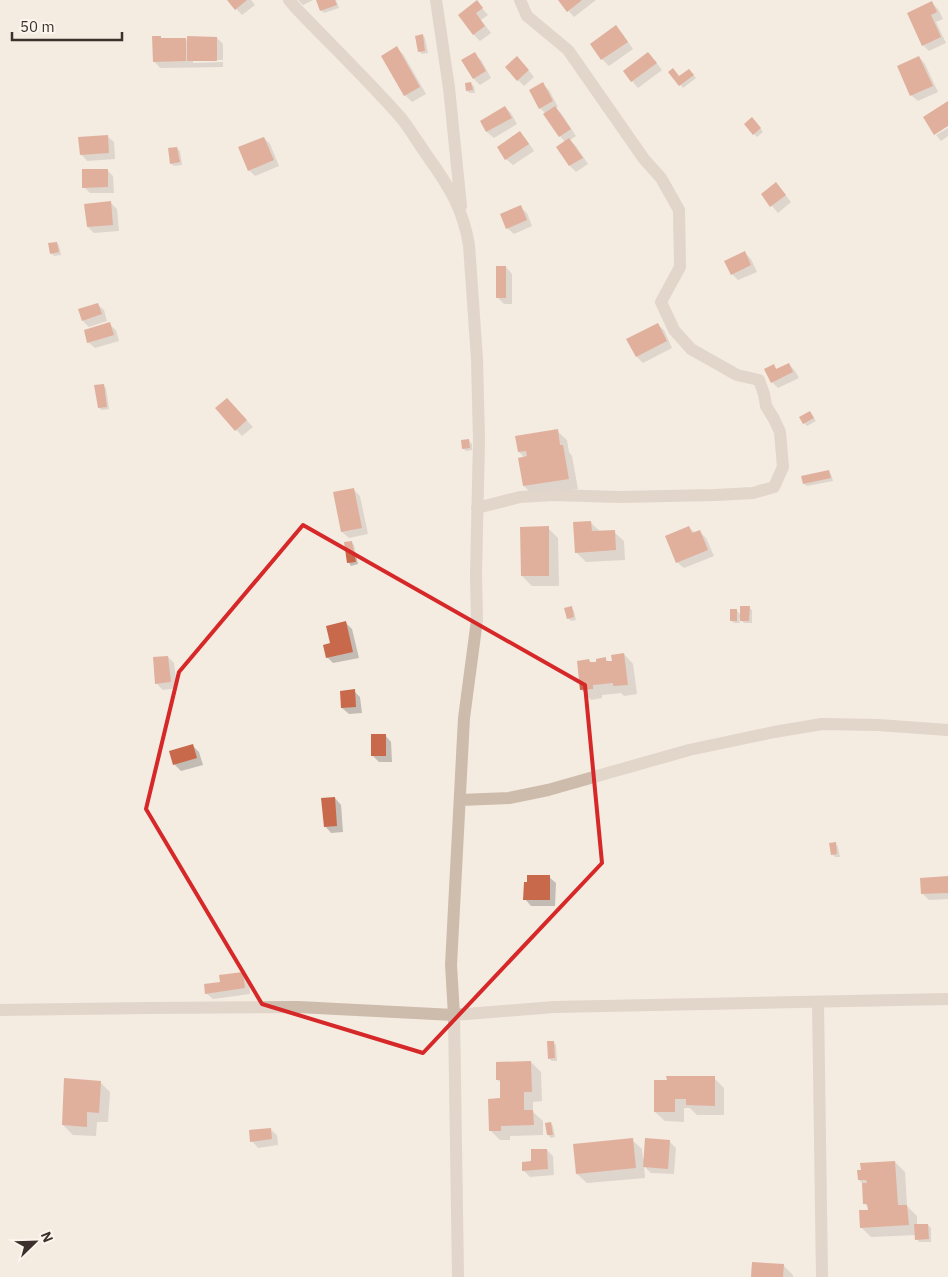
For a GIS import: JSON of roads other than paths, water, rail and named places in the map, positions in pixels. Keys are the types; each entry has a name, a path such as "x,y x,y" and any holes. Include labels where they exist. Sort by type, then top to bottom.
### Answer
{"street":[{"path":"289,0 403,120 457,203 466,227 469,245 477,359 479,440 476,574 477,620 464,718 451,965 454,1015 458,1277"},
{"path":"436,0 449,88 462,214"},
{"path":"477,508 520,496 553,494 619,496 753,493 774,487 783,467 780,432 766,406 759,380 737,375 691,349 674,330 660,302 680,267 679,210 661,178 644,159 568,50 527,16 520,0"},
{"path":"460,800 509,798 533,793 689,750 822,724 878,725 948,730"},
{"path":"0,1010 298,1007 454,1015 554,1007 948,999"},
{"path":"818,1002 822,1277"}]}
